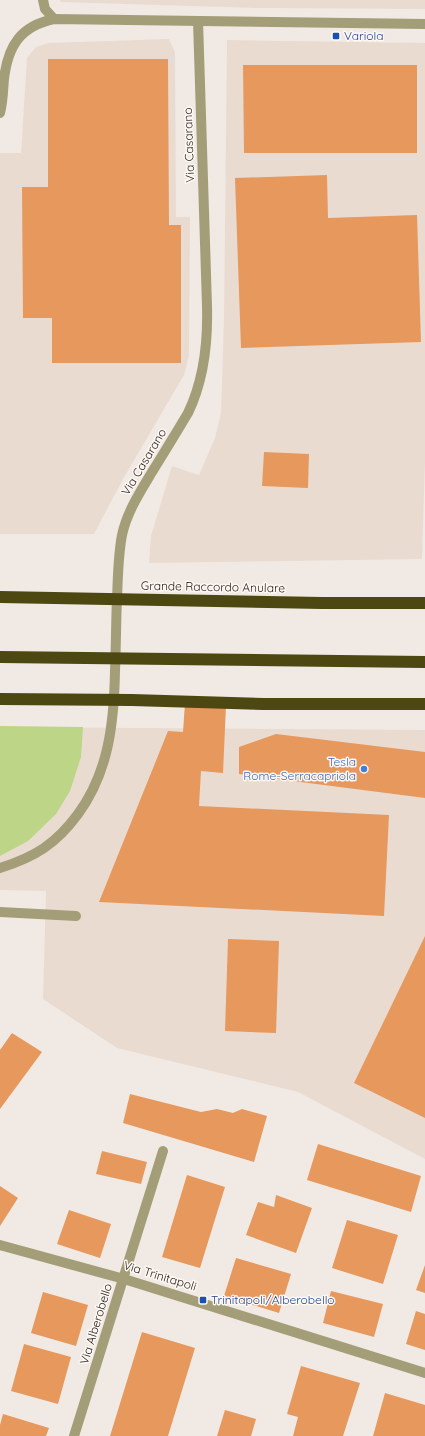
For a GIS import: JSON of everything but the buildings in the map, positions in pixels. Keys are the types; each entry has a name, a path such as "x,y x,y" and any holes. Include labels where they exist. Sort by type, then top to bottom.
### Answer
{"highway":[{"name":"Grande Raccordo Anulare","path":"0,597 314,603 425,603"},
{"path":"0,657 425,662"},
{"path":"0,699 132,700 264,704 425,704"}],"street":[{"path":"43,0 45,9 54,20"},
{"path":"0,113 5,72 9,56 14,45 32,26 43,22 54,20 425,24"},
{"name":"Via Casarano","path":"0,868 27,858 56,840 86,803 99,776 108,749 113,718 118,568 123,533 135,501 191,408 199,386 204,361 207,306 198,21"},
{"path":"0,912 76,916"},
{"name":"Via Alberobello","path":"74,1436 163,1151"},
{"name":"Via Trinitapoli","path":"0,1245 124,1279 425,1373"}],"shaded area":[{"path":"60,0 425,0 425,9 258,8 61,2"},
{"path":"169,39 175,53 176,217 190,217 189,356 184,375 123,479 94,534 0,534 0,153 21,153 27,58 36,47 48,43"},
{"path":"227,40 425,43 425,462 422,559 149,563 151,536 172,466 199,475 215,438 221,413 224,318"},
{"path":"0,727 425,730 425,1159 298,1092 117,1048 43,999 46,891 0,890"}],"green space":[{"path":"0,726 83,727 81,757 70,791 56,814 28,841 0,856"}],"place":[{"name":"Variola","path":"336,36"},
{"name":"Tesla Rome-Serracapriola","path":"364,769"},
{"name":"Trinitapoli/Alberobello","path":"203,1300"}]}
